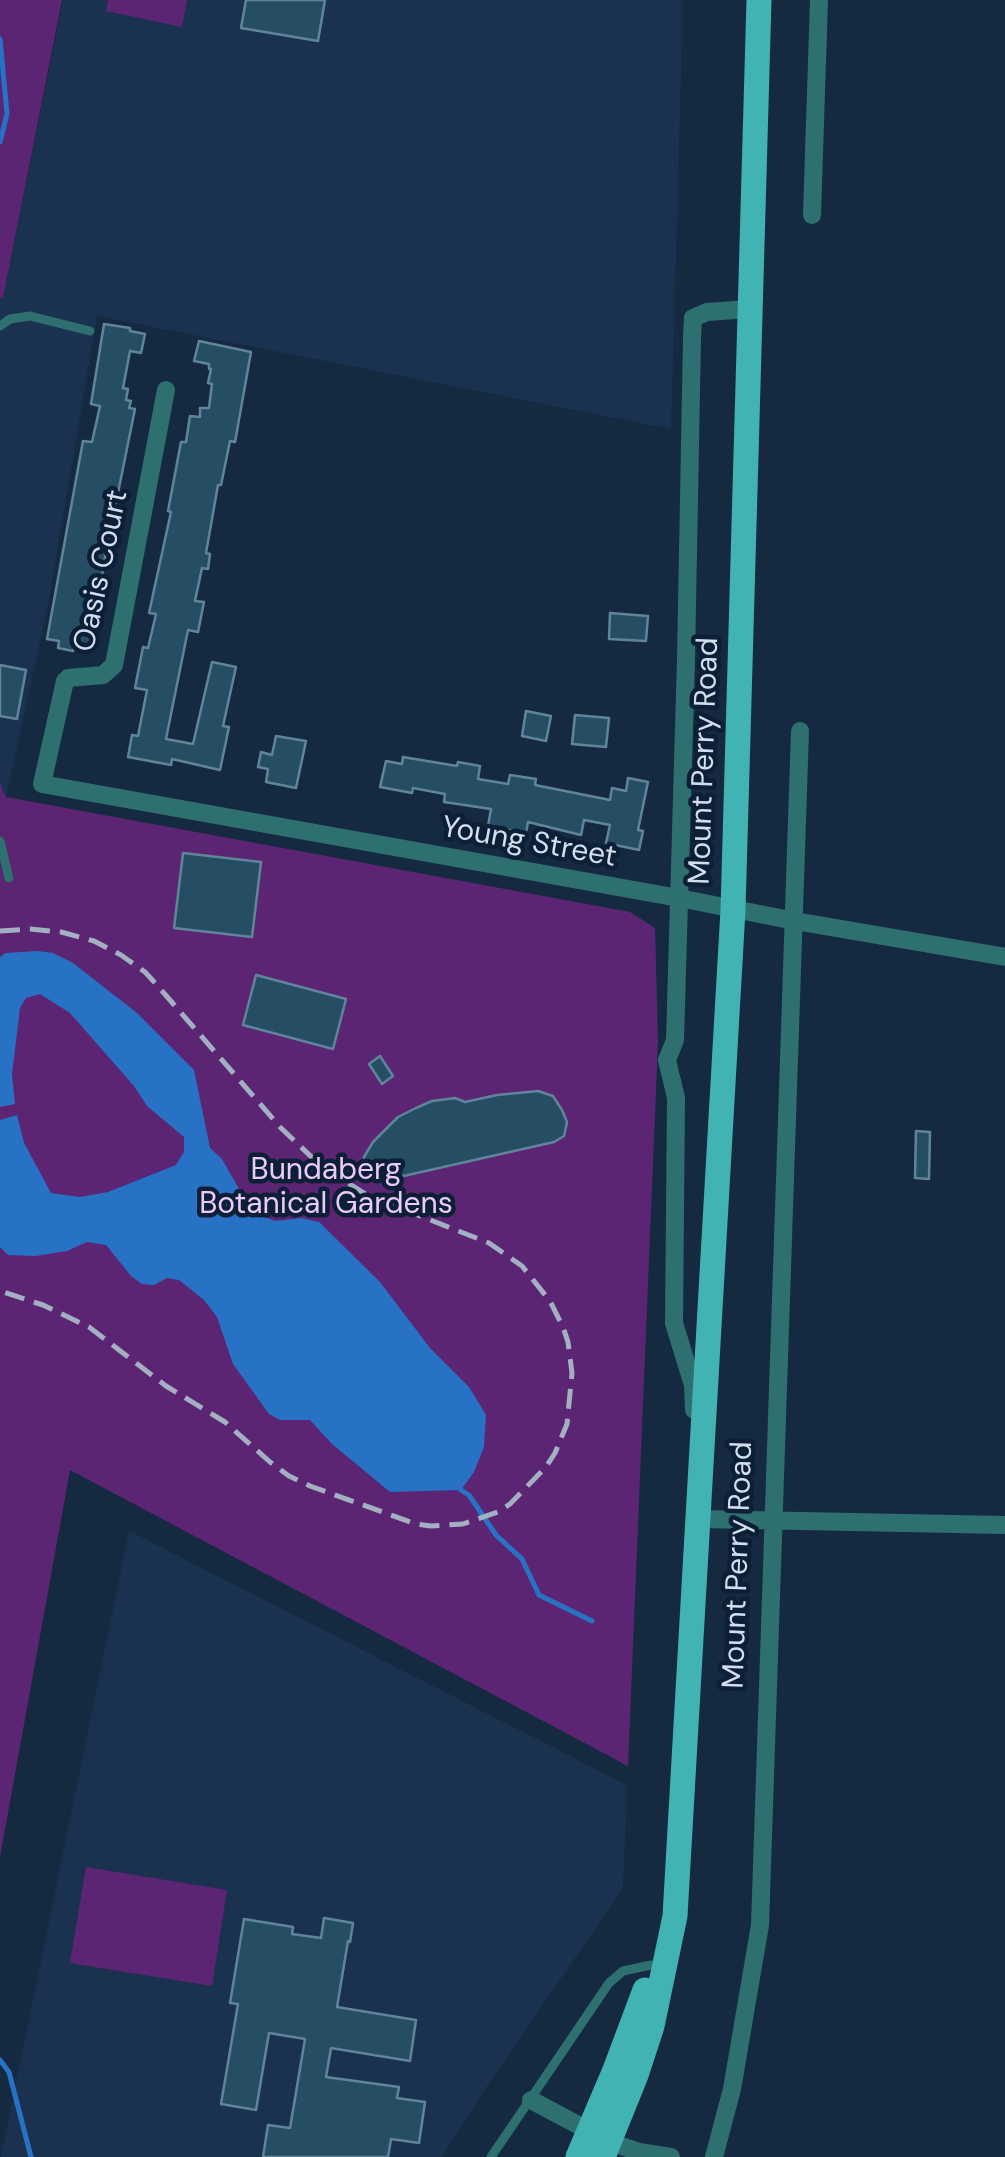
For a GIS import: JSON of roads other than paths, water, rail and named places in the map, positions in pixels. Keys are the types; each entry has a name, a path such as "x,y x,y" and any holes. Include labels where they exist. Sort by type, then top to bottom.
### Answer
{"main road":[{"name":"Mount Perry Road","path":"578,2157 601,2143 652,2026 675,1916 733,910 757,0"},
{"name":"Mount Perry Road","path":"601,2143 641,2004 678,1852"}],"street":[{"path":"812,216 818,0"},
{"name":"Mount Perry Road","path":"699,1507 692,1384 674,1323 676,1098 667,1060 675,1040 693,318 707,312 749,309"},
{"name":"Oasis Court","path":"42,784 64,681 103,676 114,665 167,384"},
{"name":"Mount Perry Road","path":"714,2157 732,2089 760,1925 800,732"},
{"name":"Young Street","path":"42,784 1005,957"},
{"path":"699,1507 772,1520 1005,1526"},
{"path":"531,2100 601,2143 671,2157"}],"lane":[{"path":"0,326 10,319 30,316 90,331"},
{"path":"0,841 9,878"},
{"path":"491,2157 609,1982 623,1971 651,1965"}],"water":[{"path":"37,951 53,953 73,963 137,1013 194,1070 210,1148 222,1159 252,1212 275,1221 302,1218 319,1222 380,1282 430,1348 469,1387 486,1415 484,1447 461,1490 390,1492 332,1444 310,1420 280,1420 269,1414 233,1364 217,1317 204,1300 179,1280 167,1278 154,1285 142,1284 106,1245 87,1242 67,1251 36,1256 8,1255 0,1247 0,1120 17,1115 24,1143 51,1193 80,1197 108,1192 176,1165 184,1152 184,1137 147,1106 70,1013 40,994 26,998 20,1008 12,1074 15,1104 0,1107 0,957"}],"waterway":[{"path":"0,39 7,114 0,142"},
{"path":"461,1490 469,1495 496,1535 522,1559 539,1595 592,1621"},
{"path":"0,2060 9,2072 31,2157"}],"railway":[{"path":"0,931 61,932 94,941 121,955 145,972 281,1128 321,1166 367,1195 489,1243 522,1266 550,1301 568,1342 572,1373 567,1424 546,1467 498,1512 463,1524 416,1524 289,1476 225,1422 166,1386 89,1327 43,1305 0,1291"}],"park label":[{"name":"Bundaberg Botanical Gardens","path":"326,1188"}]}
